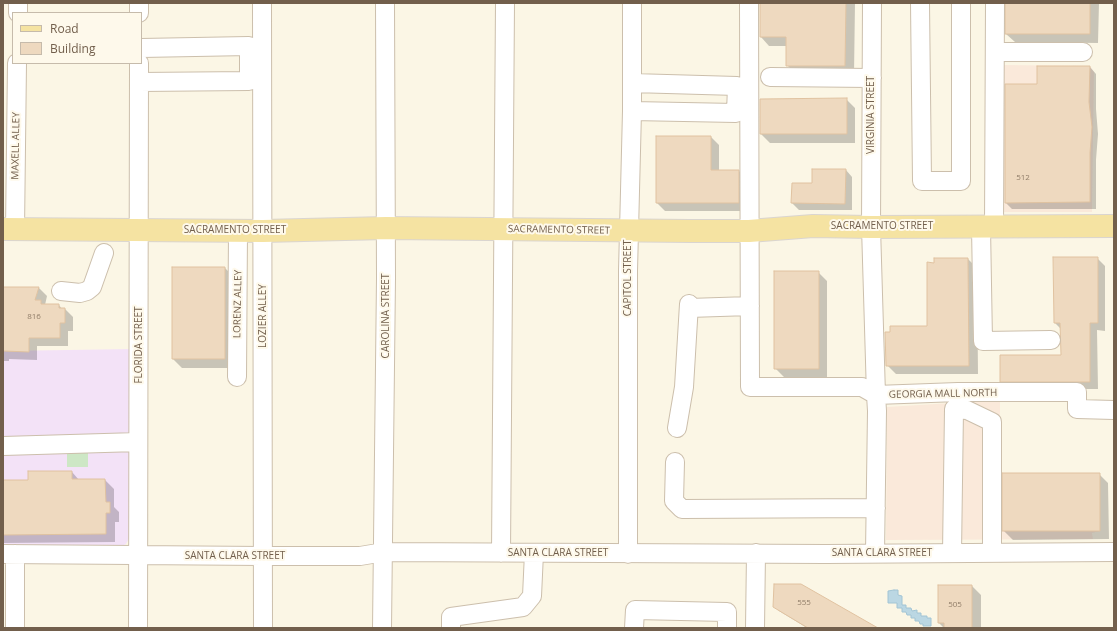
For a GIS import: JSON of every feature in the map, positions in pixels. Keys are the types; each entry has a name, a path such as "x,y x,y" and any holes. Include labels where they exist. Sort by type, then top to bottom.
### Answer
{"main road":[{"name":"SACRAMENTO STREET","path":"9,230 263,231 386,228 749,231 813,226 1114,226"}],"street":[{"name":"LOZIER ALLEY","path":"262,3 263,628"},
{"name":"CAROLINA STREET","path":"382,628 384,552 386,228 385,3"},
{"path":"501,553 505,3"},
{"name":"CAPITOL STREET","path":"628,554 628,231 632,111 632,3"},
{"path":"748,3 750,387 862,387 876,395 875,553"},
{"name":"VIRGINIA STREET","path":"871,227 872,3"},
{"path":"920,3 922,181 961,181 961,3"},
{"path":"995,3 995,52 983,341 1051,340"},
{"path":"139,82 249,81 248,46 142,48"},
{"path":"995,52 1083,52"},
{"name":"MAXELL ALLEY","path":"9,230 17,64"},
{"name":"FLORIDA STREET","path":"138,628 139,64"},
{"path":"770,77 872,78"},
{"path":"632,83 737,86 736,113 632,111"},
{"name":"GEORGIA MALL NORTH","path":"871,227 876,395 958,392 1076,392 1077,409 1114,410"},
{"name":"LORENZ ALLEY","path":"237,377 238,231"},
{"path":"61,291 80,293 87,291 92,287 104,253"},
{"path":"677,428 684,387 689,306 750,306"},
{"path":"952,553 954,409 967,410 992,422 992,553"},
{"path":"3,446 138,442"},
{"path":"675,462 674,501 682,509 876,508"},
{"name":"SANTA CLARA STREET","path":"9,554 360,556 384,552 628,554 1114,552"},
{"path":"451,628 451,617 524,607 532,596 534,553"},
{"path":"755,628 756,553"},
{"path":"9,554 15,628"},
{"path":"634,628 635,610 727,612 727,628"}],"shaded area":[{"path":"1003,65 1090,66 1094,72 1092,212 999,212"},
{"path":"133,349 132,533 126,544 117,549 3,548 3,351"},
{"path":"1000,400 1000,473 1100,473 1100,531 1092,533 1093,539 886,540 887,407"}],"green space":[{"path":"67,452 88,452 88,467 67,467"}],"water":[{"path":"898,590 898,595 902,596 902,605 906,605 906,608 911,608 912,611 917,610 917,613 921,613 921,616 931,618 931,626 923,626 923,624 920,624 919,621 915,621 915,618 911,618 911,615 907,615 906,612 902,612 902,608 897,608 897,603 888,603 888,591"}],"building":[{"path":"760,3 846,3 845,66 786,66 786,37 760,37"},
{"path":"1005,3 1090,3 1090,34 1005,34"},
{"path":"1037,66 1090,66 1089,102 1092,127 1090,153 1090,202 1005,203 1005,84 1037,84"},
{"path":"847,98 847,134 760,134 760,99"},
{"path":"656,136 711,136 711,170 739,170 739,203 656,203"},
{"path":"812,169 846,169 845,204 791,203 792,183 812,183"},
{"path":"1053,257 1098,257 1098,323 1090,323 1090,382 1000,382 1000,355 1061,355 1060,323 1054,323"},
{"path":"934,258 968,258 969,366 886,366 885,332 890,332 890,326 927,326 927,262 934,263"},
{"path":"172,267 225,267 225,359 172,359"},
{"path":"774,271 819,271 819,369 774,369"},
{"path":"3,287 39,287 35,300 41,300 41,304 59,304 59,308 65,308 65,323 60,323 60,338 29,338 29,352 3,351"},
{"path":"28,471 72,471 72,479 105,479 106,502 110,502 110,513 106,513 106,534 3,535 3,480 28,480"},
{"path":"1002,473 1100,473 1100,531 1002,531"},
{"path":"774,584 801,584 878,628 808,628 773,607"},
{"path":"938,585 972,585 972,628 944,628 944,623 938,623"}]}
